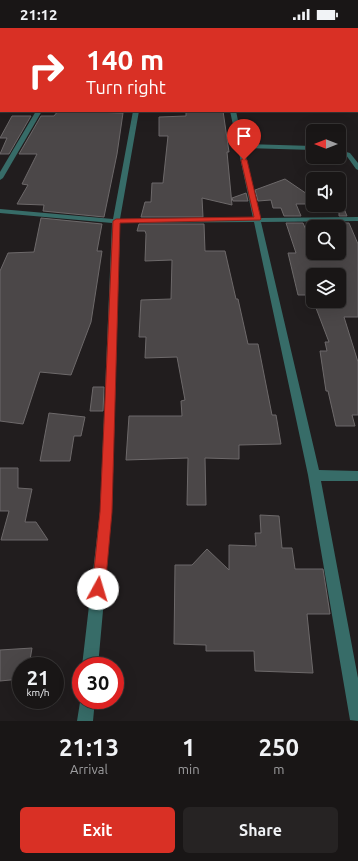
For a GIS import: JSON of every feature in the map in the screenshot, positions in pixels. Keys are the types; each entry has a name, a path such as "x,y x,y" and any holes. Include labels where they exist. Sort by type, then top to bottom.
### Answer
{"street":[{"path":"0,178 38,112"},
{"path":"91,657 106,512 116,221 136,112"},
{"path":"233,112 314,475 358,720"},
{"path":"241,146 306,148"},
{"path":"346,154 348,154 358,168"},
{"path":"0,211 116,221 358,219"},
{"path":"314,475 358,476"},
{"path":"85,721 86,709"}],"building":[{"path":"57,112 123,113 117,154 104,217 43,211 44,205 17,204 28,185 22,184 37,154 19,154 41,116 54,116"},
{"path":"186,112 223,112 229,152 227,152 232,205 202,198 203,217 141,217 145,202 151,202 152,183 163,183 168,136 159,136 159,117 186,116"},
{"path":"12,116 31,116 9,154 0,154 7,138 0,138"},
{"path":"285,179 306,193 306,204 296,204 301,216 284,216 281,208 273,208 271,200 258,201 255,190"},
{"path":"246,193 248,201 233,201 232,198"},
{"path":"339,212 345,212 347,216 339,216"},
{"path":"41,218 102,224 97,251 102,251 91,322 71,375 40,372 23,424 0,421 0,271 8,253 34,252"},
{"path":"286,223 303,223 306,230 306,260 346,260 346,223 349,223 358,244 358,317 344,317 358,362 358,415 352,415 355,426 336,426 328,391 326,391 320,351 327,351 325,342 329,342 316,308 346,308 346,268 306,268 306,295 298,295 288,253 296,253"},
{"path":"139,224 204,224 205,251 225,251 248,344 258,344 272,415 276,415 281,444 239,445 239,459 205,458 206,505 187,505 188,458 126,460 129,416 182,416 181,401 185,400 177,357 145,358 146,337 139,337 141,300 171,299 172,260 145,261 146,234 145,231 137,231"},
{"path":"93,387 104,387 103,411 90,411"},
{"path":"49,413 85,417 81,436 74,436 70,461 40,461"},
{"path":"0,468 18,468 18,488 32,489 25,522 36,522 48,540 1,540 9,511 0,511"},
{"path":"260,515 279,516 282,548 292,548 295,569 323,569 330,614 307,614 313,673 255,671 254,651 206,651 206,645 174,644 175,565 192,565 207,549 229,570 229,545 256,546 255,533 261,533"},
{"path":"32,648 30,657 12,657 12,680 0,681 0,650"}],"route":[{"path":"98,589 106,512 116,221 258,219 244,160"}]}
